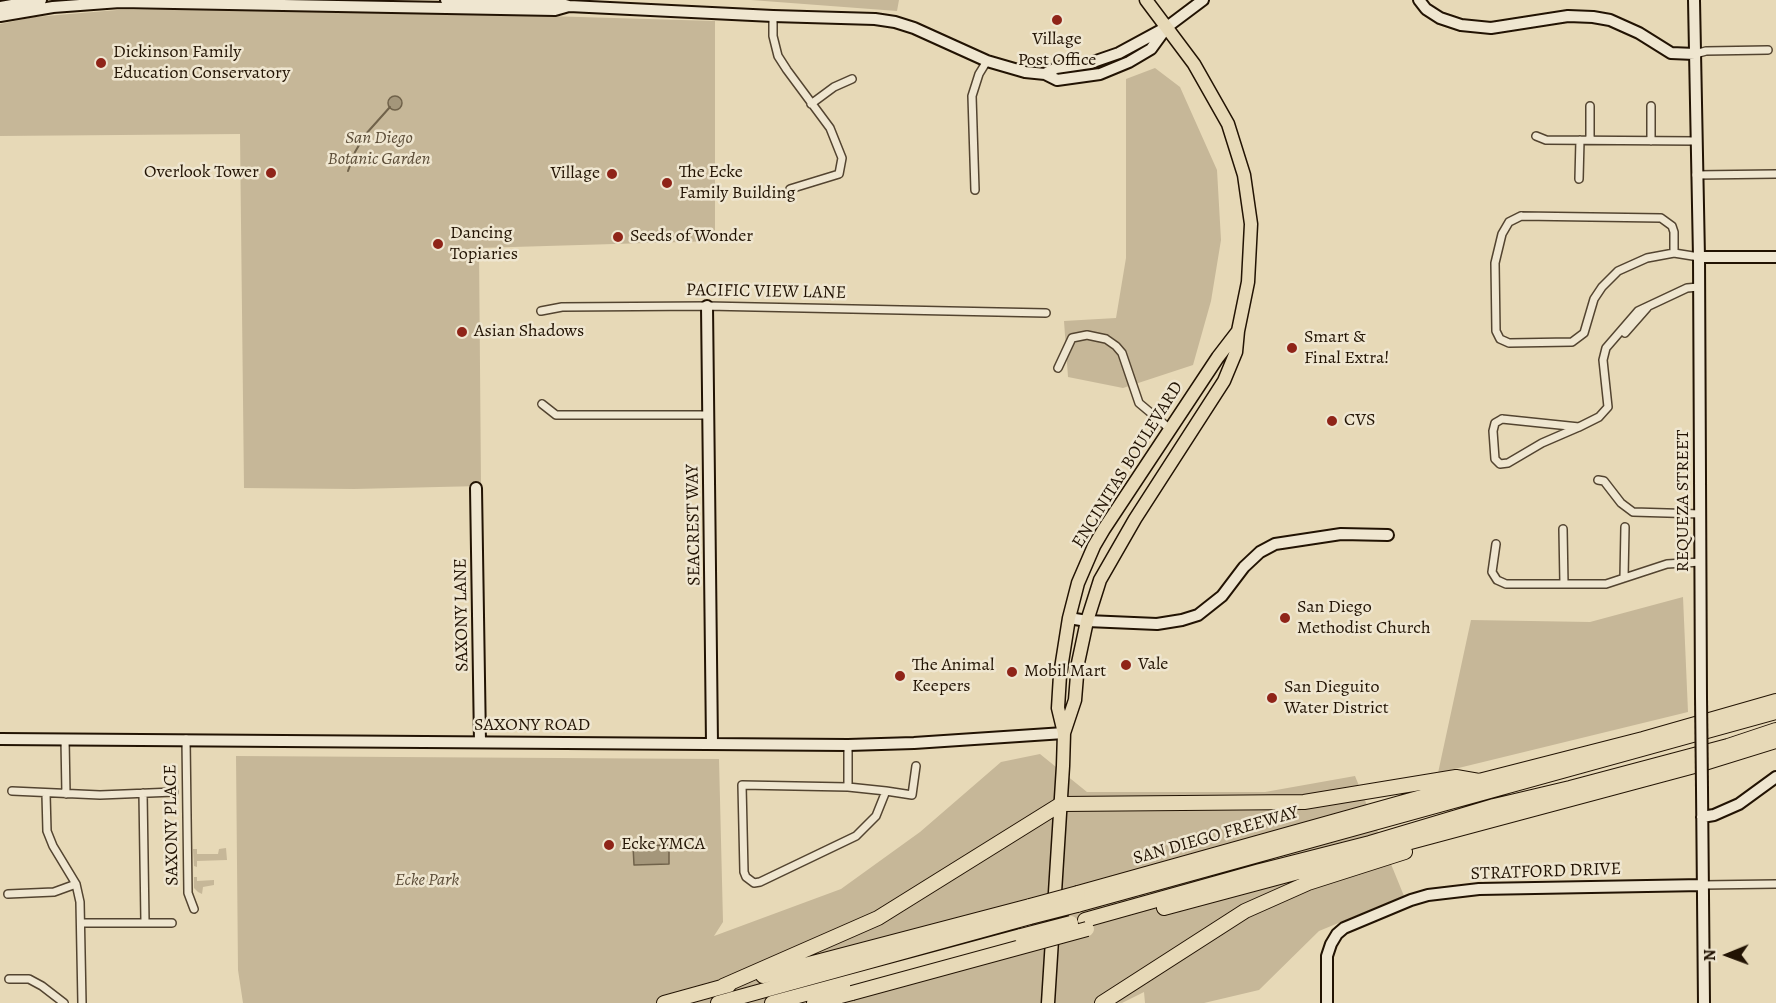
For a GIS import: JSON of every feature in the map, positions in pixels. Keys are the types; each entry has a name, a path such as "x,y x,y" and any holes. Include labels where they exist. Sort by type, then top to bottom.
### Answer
{"highway":[{"name":"SAN DIEGO FREEWAY","path":"664,1003 723,986 1078,899 1479,782 1776,701"},
{"path":"1078,899 1776,712"},
{"path":"814,1003 1260,871 1370,843 1483,809 1717,749 1776,730"},
{"path":"772,1003 1021,936 1086,924 1587,794 1698,765 1776,741"},
{"path":"723,986 878,918 1061,804 1304,802 1456,777 1479,782"},
{"path":"1102,1003 1245,911 1308,883 1587,794"},
{"path":"718,1003 1030,912"}],"main road":[{"name":"ENCINITAS BOULEVARD","path":"1064,733 1075,700 1078,663 1087,621 1100,580 1115,551 1224,381 1236,352 1248,282 1251,224 1244,175 1228,124 1194,64 1146,0"},
{"name":"ENCINITAS BOULEVARD","path":"1048,1003 1064,733 1058,708 1060,675 1069,618 1078,583 1094,546 1218,357 1238,332"}],"street":[{"path":"0,7 42,0"},
{"path":"446,0 488,3"},
{"path":"0,16 53,7 120,1 554,2 569,6 773,16 852,17 895,22 914,28 987,61 1025,72 1045,74 1056,68 1090,63 1119,53 1167,27 1203,0"},
{"path":"1419,0 1426,9 1440,18 1461,25 1491,28 1568,16 1593,17 1610,20 1639,33 1671,53 1768,50"},
{"name":"REQUEZA STREET","path":"1694,0 1699,257 1704,1003"},
{"path":"773,16 773,36 778,56 830,128 842,158 839,174 790,189"},
{"path":"975,190 972,96 979,74 987,61"},
{"path":"811,104 834,87 852,79"},
{"path":"1590,106 1590,140"},
{"path":"1651,106 1651,141"},
{"path":"1536,136 1546,140 1696,141"},
{"path":"1579,179 1580,140"},
{"path":"1696,175 1776,174"},
{"path":"1674,253 1672,226 1661,218 1521,216 1509,222 1502,234 1495,263 1496,331 1500,339 1509,343 1572,342 1584,333 1594,299 1602,287 1618,272 1647,258 1674,253 1699,257 1776,257"},
{"path":"1578,427 1502,419 1495,423 1493,431 1495,459 1500,464 1508,463 1542,443 1578,427 1599,417 1608,407 1606,348 1638,311 1687,288 1699,287"},
{"name":"PACIFIC VIEW LANE","path":"541,311 562,307 708,306 1046,313"},
{"name":"SEACREST WAY","path":"708,306 712,744"},
{"path":"1058,368 1072,338 1087,334 1106,339 1122,353 1139,403 1170,429"},
{"path":"542,404 556,415 709,415"},
{"path":"1598,480 1604,481 1622,503 1633,512 1701,514"},
{"name":"SAXONY LANE","path":"476,488 480,742"},
{"path":"1624,527 1624,578"},
{"path":"1563,529 1564,584"},
{"path":"1069,618 1157,624 1182,621 1198,615 1222,596 1244,567 1260,552 1275,544 1341,534 1388,535"},
{"path":"1496,544 1492,572 1497,580 1506,584 1606,584 1667,564 1701,562"},
{"name":"SAXONY ROAD","path":"0,739 848,745 1064,733"},
{"path":"65,739 66,794"},
{"name":"SAXONY PLACE","path":"186,739 188,893 194,909"},
{"path":"848,745 848,787"},
{"path":"886,791 876,816 856,836 760,882 754,883 746,877 742,785 848,787 886,791 912,795 916,766"},
{"path":"1702,817 1714,815 1739,804 1776,777"},
{"path":"12,791 46,794 174,792"},
{"path":"143,793 145,922"},
{"path":"46,794 48,831 53,846 76,884 80,902 82,1003"},
{"path":"8,894 54,892 76,884"},
{"name":"STRATFORD DRIVE","path":"1327,1003 1328,956 1331,944 1344,928 1428,895 1479,889 1776,884"},
{"path":"81,923 172,924"},
{"path":"9,979 29,979 64,1003"}],"green space":[{"path":"751,0 899,0 897,11"},
{"name":"San Diego Botanic Garden","path":"242,9 715,21 715,241 479,248 481,486 354,489 244,488 240,134 0,136 0,24 34,17 117,10"},
{"path":"1155,68 1180,87 1217,170 1221,240 1211,301 1193,365 1123,388 1068,377 1064,321 1116,318 1126,258 1126,79"},
{"path":"1683,597 1688,712 1438,773 1471,620 1590,622"},
{"name":"Ecke Park","path":"1040,754 1087,792 1265,792 1355,776 1404,896 1319,931 1259,990 1204,1003 1145,1003 1144,992 1122,1003 243,1003 238,970 236,756 719,759 723,922 714,936 841,889 920,832 1001,762"},
{"path":"226,848 227,860 197,861 197,867 194,866 193,849 197,849 197,854 218,854 219,849"},
{"path":"194,877 197,877 197,881 214,880 214,885 203,887 202,894 194,888"}],"shaded area":[{"path":"395,96 400,98 402,103 400,108 395,110 390,108 388,103 390,98"},
{"path":"669,845 669,864 634,865 633,846"}],"waterway":[{"path":"348,171 365,135 390,107"}],"place":[{"name":"Village Post Office","path":"1057,20"},
{"name":"Dickinson Family Education Conservatory","path":"101,63"},
{"name":"Overlook Tower","path":"271,173"},
{"name":"Village","path":"612,174"},
{"name":"The Ecke Family Building","path":"667,183"},
{"name":"Seeds of Wonder","path":"618,237"},
{"name":"Dancing Topiaries","path":"438,244"},
{"name":"Asian Shadows","path":"462,332"},
{"name":"Smart & Final Extra!","path":"1292,348"},
{"name":"CVS","path":"1332,421"},
{"name":"San Diego Methodist Church","path":"1285,618"},
{"name":"Vale","path":"1126,665"},
{"name":"Mobil Mart","path":"1012,672"},
{"name":"The Animal Keepers","path":"900,676"},
{"name":"San Dieguito Water District","path":"1272,698"},
{"name":"Ecke YMCA","path":"609,845"}]}
